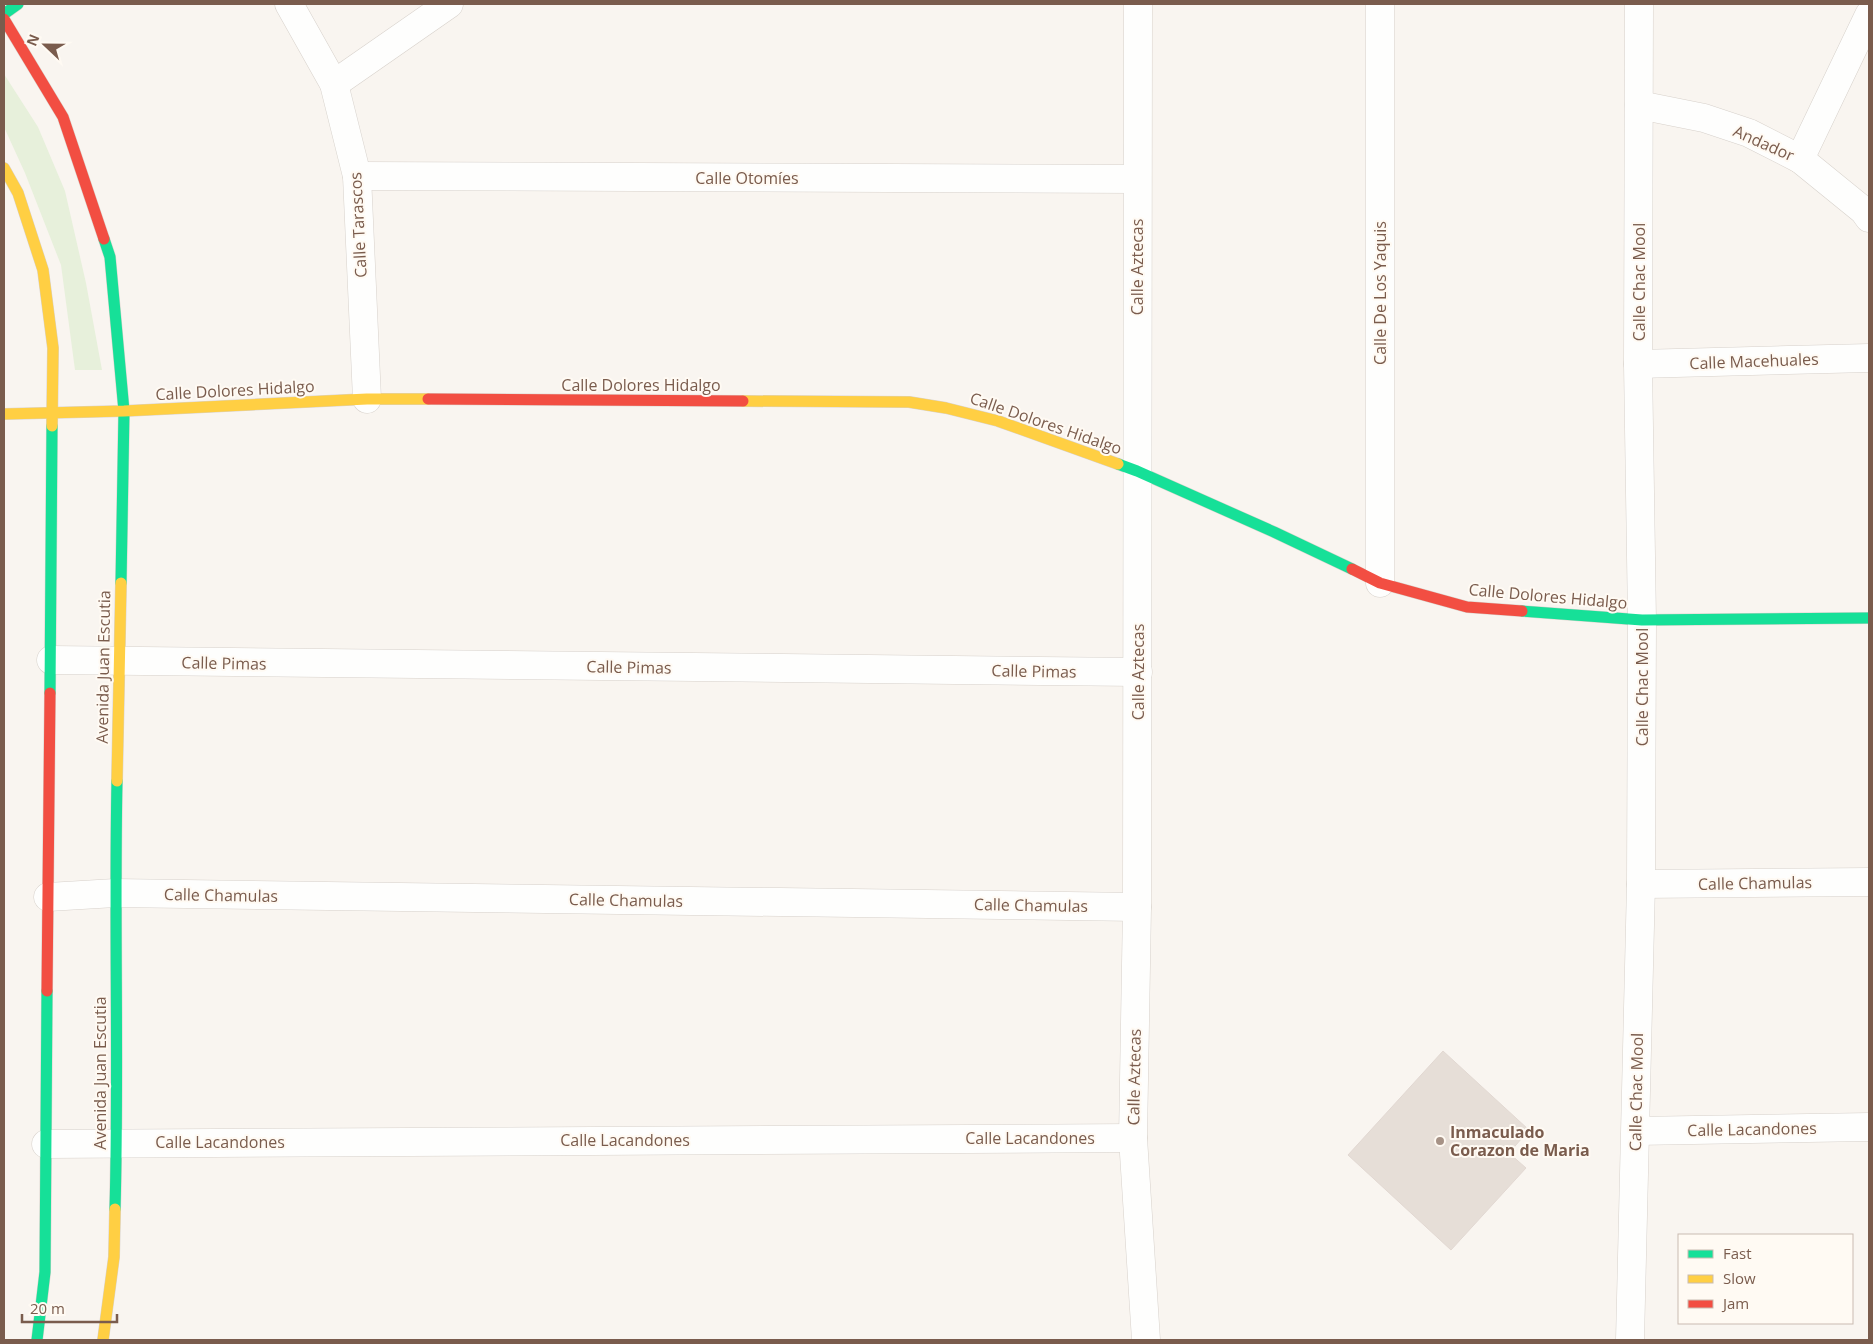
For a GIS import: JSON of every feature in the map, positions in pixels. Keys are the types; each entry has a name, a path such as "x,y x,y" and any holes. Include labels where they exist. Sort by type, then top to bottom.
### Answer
{"main road":[{"path":"4,14 18,4"},
{"name":"Avenida Juan Escutia","path":"4,19 63,118 110,257 124,411 115,893 117,1143 114,1257 103,1340"},
{"path":"4,168 18,193 43,270 53,348 45,1272 36,1340"},
{"name":"Calle Dolores Hidalgo","path":"4,414 53,414 366,399 908,402 946,408 998,421 1137,471 1274,532 1380,583 1467,607 1642,620 1869,618"}],"street":[{"name":"Calle Tarascos","path":"290,4 334,84 358,176 366,399"},
{"path":"334,84 449,4"},
{"name":"Calle Aztecas","path":"1138,4 1137,907 1133,1138 1146,1340"},
{"name":"Calle De Los Yaquis","path":"1380,4 1380,583"},
{"name":"Calle Chac Mool","path":"1630,1340 1641,884 1642,620 1638,364 1639,4"},
{"path":"1800,159 1869,15"},
{"name":"Andador","path":"1639,105 1704,118 1749,134 1800,159 1864,211 1869,218"},
{"name":"Calle Otomíes","path":"358,176 1137,179"},
{"name":"Calle Macehuales","path":"1638,364 1869,358"},
{"name":"Calle Pimas","path":"51,660 1138,672"},
{"name":"Calle Chamulas","path":"1641,884 1869,882"},
{"name":"Calle Chamulas","path":"48,897 115,893 1137,907"},
{"name":"Calle Lacandones","path":"1636,1131 1869,1127"},
{"name":"Calle Lacandones","path":"46,1144 1133,1138"}],"green space":[{"path":"4,74 38,127 65,191 86,283 102,370 75,370 61,265 25,173 4,127"}],"building":[{"name":"Inmaculado Corazon de Maria","path":"1443,1051 1529,1130 1509,1153 1526,1168 1451,1250 1348,1155"}],"traffic: fast":[{"path":"4,14 18,4"},
{"path":"104,239 110,257 124,411 121,583"},
{"path":"50,693 52,426"},
{"path":"1118,464 1274,532 1352,569"},
{"path":"1522,611 1642,620 1869,618"},
{"path":"115,1209 117,781"},
{"path":"37,1340 45,1272 47,991"}],"traffic: slow":[{"path":"4,168 18,193 43,270 53,348 52,426"},
{"path":"4,414 124,411 367,399 428,399"},
{"path":"743,401 909,402 946,408 998,421 1118,464"},
{"path":"117,781 121,583"},
{"path":"103,1340 114,1257 115,1209"}],"traffic: jam":[{"path":"4,19 63,117 104,239"},
{"path":"428,399 743,401"},
{"path":"1352,569 1380,583 1467,607 1522,611"},
{"path":"47,991 50,693"}],"place":[{"name":"Inmaculado Corazon de Maria","path":"1440,1141"}]}
